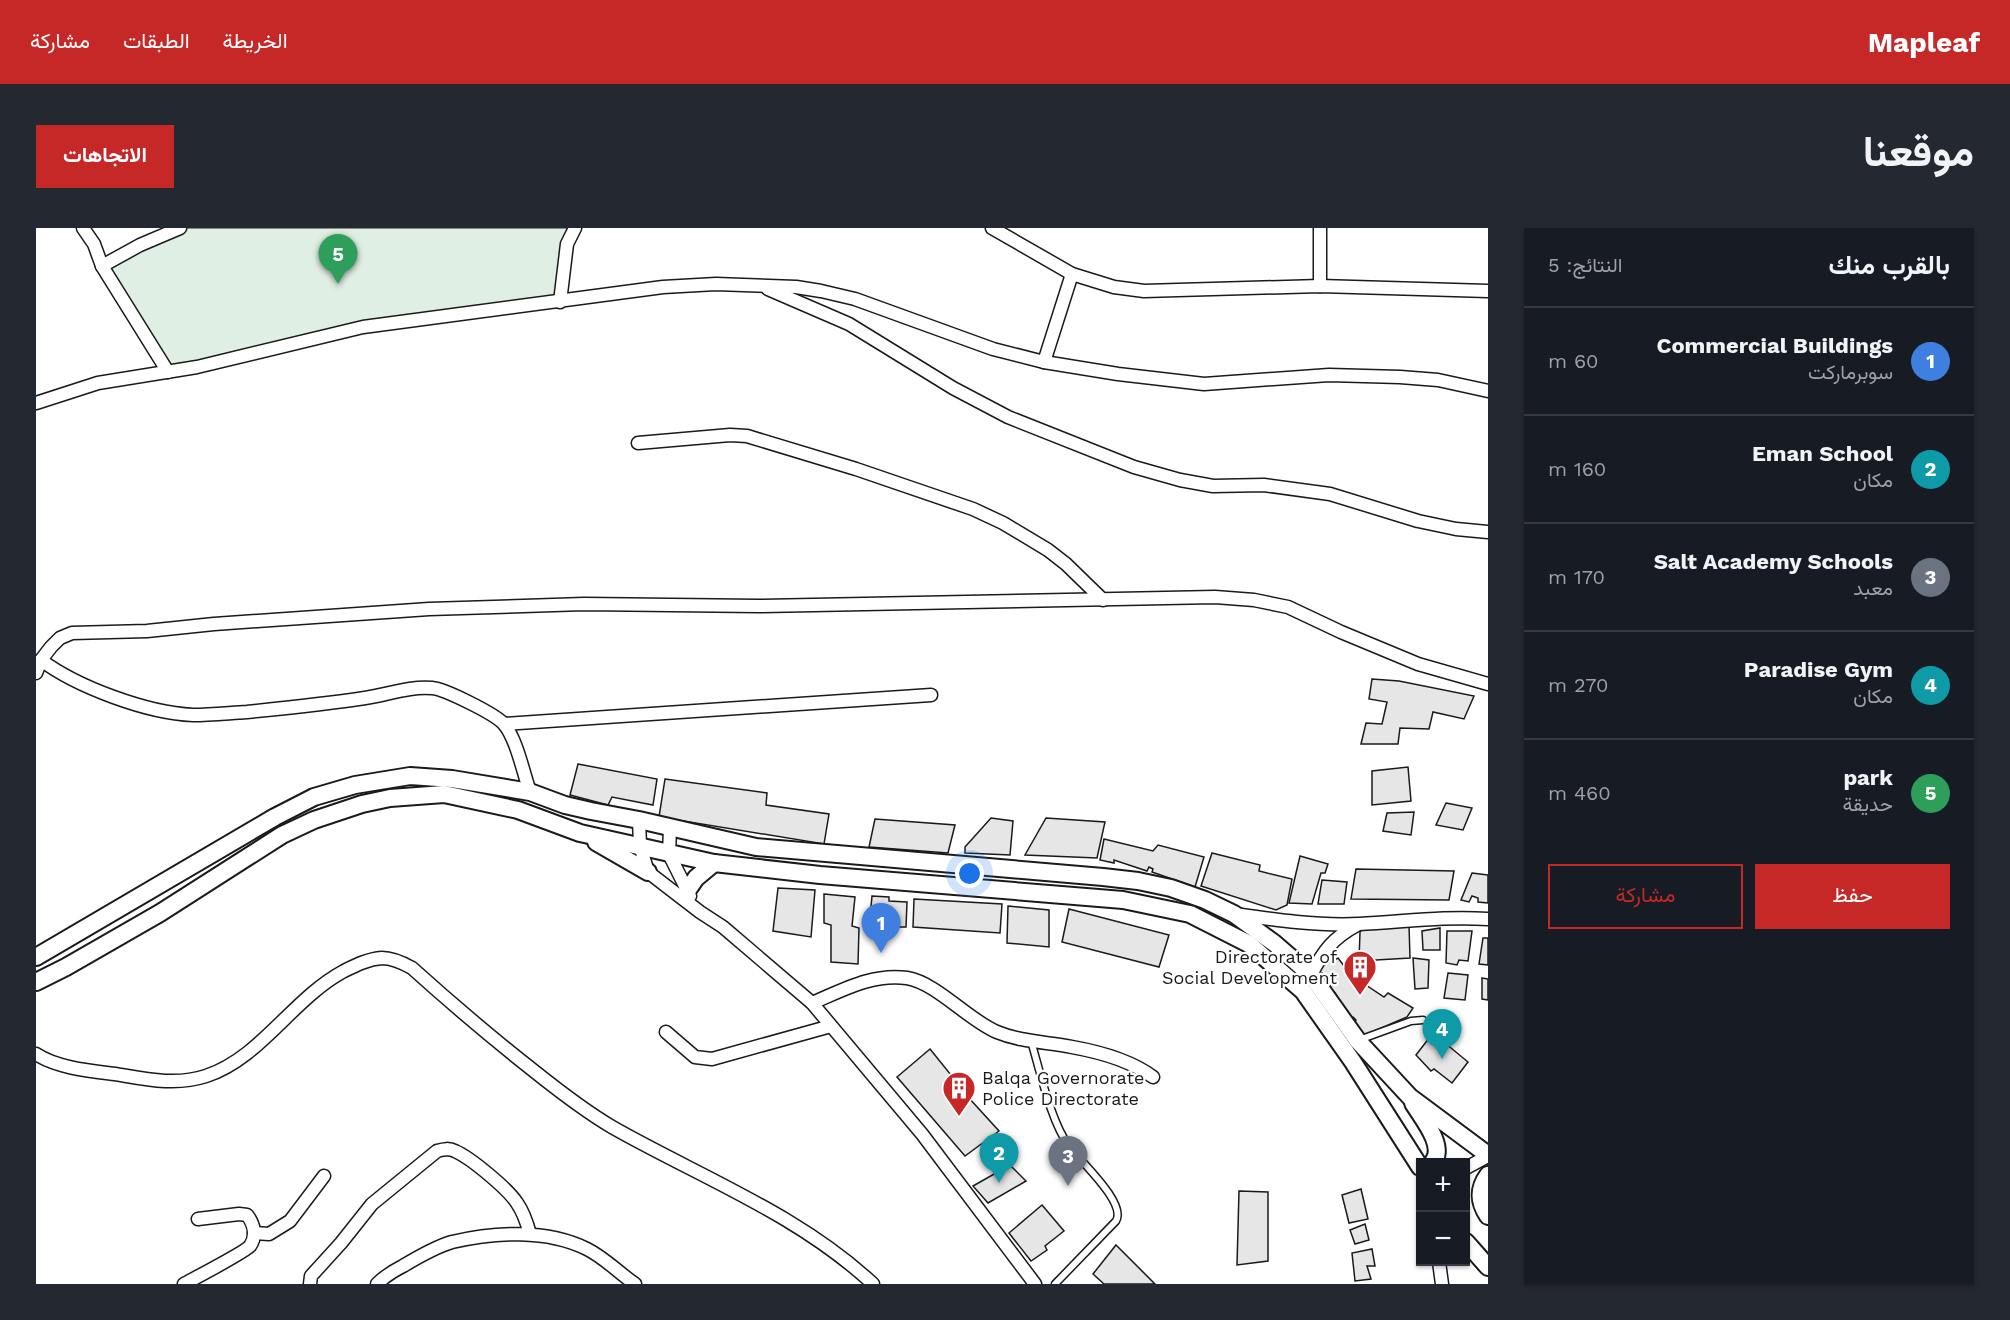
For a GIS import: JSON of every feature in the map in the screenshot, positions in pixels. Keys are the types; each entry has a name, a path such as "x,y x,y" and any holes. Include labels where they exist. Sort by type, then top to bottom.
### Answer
{"main road":[{"path":"36,957 275,817 314,797 355,785 410,776 479,782 530,792 565,805 756,847 1138,881 1171,888 1205,900 1257,928 1311,975 1358,1041 1410,1097 1488,1155"},
{"path":"36,982 160,913 282,835 314,820 362,804 390,798 444,794 518,810 580,833 714,863 820,875 1124,900 1190,914 1249,944 1303,991 1353,1062 1416,1161"},
{"path":"275,817 282,835"},
{"path":"580,833 648,872"},
{"path":"687,891 696,878 714,863"},
{"path":"1410,1097 1437,1145 1436,1158"},
{"path":"1488,1175 1479,1191 1482,1207 1488,1216"},
{"path":"1470,1247 1488,1267"}],"street":[{"path":"83,228 94,244 102,266 168,372"},
{"path":"102,266 140,245 180,228"},
{"path":"560,302 567,244 574,228"},
{"path":"992,228 1072,274 1114,287 1144,291 1320,286 1488,291"},
{"path":"1320,228 1320,286"},
{"path":"1044,362 1072,274"},
{"path":"36,403 98,383 197,367 363,327 663,287 716,284 796,287 855,299 993,349 1044,362 1118,374 1204,384 1329,375 1438,380 1488,391"},
{"path":"762,286 849,324 953,388 1008,417 1134,467 1180,480 1213,486 1264,485 1330,494 1418,521 1456,529 1488,532"},
{"path":"638,443 730,435 747,436 856,469 973,509 1004,523 1066,564 1103,600"},
{"path":"36,673 41,660 60,638 72,633 147,631 429,609 584,604 759,606 1215,597 1254,600 1288,607 1418,664 1488,684"},
{"path":"41,660 61,674 128,701 168,712 193,715 265,710 349,700 405,690 435,688 466,701 504,724 514,743 530,792"},
{"path":"504,724 931,695"},
{"path":"639,820 640,846 648,872 729,932 812,1003 922,1134 1035,1284"},
{"path":"670,828 669,854 700,912"},
{"path":"1234,914 1287,922 1358,924 1454,917 1488,920"},
{"path":"1311,975 1320,958 1334,940 1358,924"},
{"path":"36,1054 78,1069 154,1081 180,1081 206,1076 238,1059 284,1020 305,998 339,974 369,960 384,958 398,961 412,969 496,1041 599,1119 771,1211 822,1243 873,1284"},
{"path":"812,1003 871,979 908,978 922,983 988,1028 1016,1039 1073,1047 1110,1057 1132,1064 1153,1077"},
{"path":"666,1032 695,1056 712,1059 831,1026"},
{"path":"310,1284 311,1276 372,1204 437,1151 445,1148 466,1157 507,1191 522,1212 530,1234"},
{"path":"1470,1166 1488,1155"},
{"path":"254,1233 269,1234 291,1221 324,1176"},
{"path":"184,1284 248,1249 252,1244 254,1227 247,1215 198,1219"},
{"path":"377,1284 384,1277 417,1257 451,1243 483,1237 530,1234 586,1248 608,1263 621,1280 635,1284"},
{"path":"1440,1266 1442,1284"}],"lane":[{"path":"1358,1041 1411,1021 1424,1020"},
{"path":"1031,1041 1062,1136 1083,1165 1111,1196 1118,1207 1119,1215 1116,1221 1055,1284"}],"green space":[{"path":"180,228 575,228 560,302 396,322 168,372 102,266"}],"building":[{"path":"1372,679 1399,681 1474,696 1464,719 1433,712 1429,729 1400,728 1398,744 1361,744 1366,723 1382,724 1387,702 1369,699"},
{"path":"578,764 657,779 653,805 612,797 608,805 570,795"},
{"path":"1408,767 1411,801 1372,805 1372,771"},
{"path":"665,779 767,793 766,805 829,814 824,844 659,817"},
{"path":"1446,803 1472,808 1463,830 1436,825"},
{"path":"1414,812 1411,835 1383,831 1387,813"},
{"path":"991,818 1013,821 1010,855 965,853 965,847"},
{"path":"1046,818 1105,822 1097,858 1025,855"},
{"path":"875,819 955,825 948,853 869,847"},
{"path":"1104,839 1153,851 1158,845 1204,857 1195,887 1152,872 1153,869 1149,867 1147,871 1114,860 1114,863 1100,860"},
{"path":"1212,853 1260,865 1259,871 1292,879 1287,905 1276,910 1201,886"},
{"path":"1300,856 1328,864 1325,873 1321,873 1312,904 1289,903"},
{"path":"1356,869 1454,871 1449,900 1351,899"},
{"path":"1472,873 1488,875 1488,903 1478,902 1478,898 1472,896 1469,902 1461,900"},
{"path":"1322,880 1347,882 1344,904 1318,904"},
{"path":"778,888 815,890 811,937 773,931"},
{"path":"824,894 855,897 852,926 859,928 858,964 831,962 831,925 824,923"},
{"path":"872,896 889,897 889,901 907,902 906,927 892,927 891,931 869,928"},
{"path":"914,899 1002,904 1000,933 913,927"},
{"path":"1008,906 1049,910 1049,947 1007,943"},
{"path":"1069,909 1169,935 1159,967 1062,942"},
{"path":"1409,925 1410,958 1359,961 1360,932 1363,928"},
{"path":"1440,928 1440,950 1423,950 1422,931"},
{"path":"1447,931 1472,931 1468,961 1459,960 1457,965 1446,963"},
{"path":"1483,938 1488,938 1488,965 1479,964"},
{"name":"Directorate of Social Development","path":"1338,958 1351,975 1384,997 1388,993 1413,1008 1407,1017 1365,1035 1354,1023 1356,1020 1353,1017 1351,1019 1335,993 1333,994 1321,979 1324,976 1322,973 1318,974 1316,969"},
{"path":"1413,958 1429,960 1428,988 1415,989"},
{"path":"1448,973 1468,975 1465,1000 1444,998"},
{"path":"1482,978 1488,979 1488,1000 1482,999"},
{"path":"1433,1033 1468,1062 1452,1083 1434,1069 1431,1071 1416,1055"},
{"name":"Balqa Governorate Police Directorate","path":"930,1049 951,1075 948,1077 956,1085 951,1090 961,1102 968,1097 999,1131 965,1156 897,1077"},
{"path":"1010,1165 1026,1181 988,1203 973,1186"},
{"path":"1361,1189 1368,1219 1349,1223 1342,1195"},
{"path":"1239,1191 1268,1192 1268,1261 1237,1265"},
{"path":"1042,1205 1064,1231 1045,1246 1047,1250 1031,1261 1009,1233"},
{"path":"1365,1224 1369,1240 1355,1244 1350,1230"},
{"path":"1116,1245 1155,1284 1104,1284 1093,1274"},
{"path":"1372,1249 1375,1266 1367,1266 1371,1279 1355,1281 1352,1253"}],"place":[{"name":"park","path":"338,284"},
{"name":"Commercial Buildings","path":"881,953"},
{"name":"Directorate of Social Development","path":"1360,996"},
{"name":"Paradise Gym","path":"1442,1059"},
{"name":"Balqa Governorate Police Directorate","path":"959,1117"},
{"name":"Eman School","path":"999,1183"},
{"name":"Salt Academy Schools","path":"1068,1186"}]}
